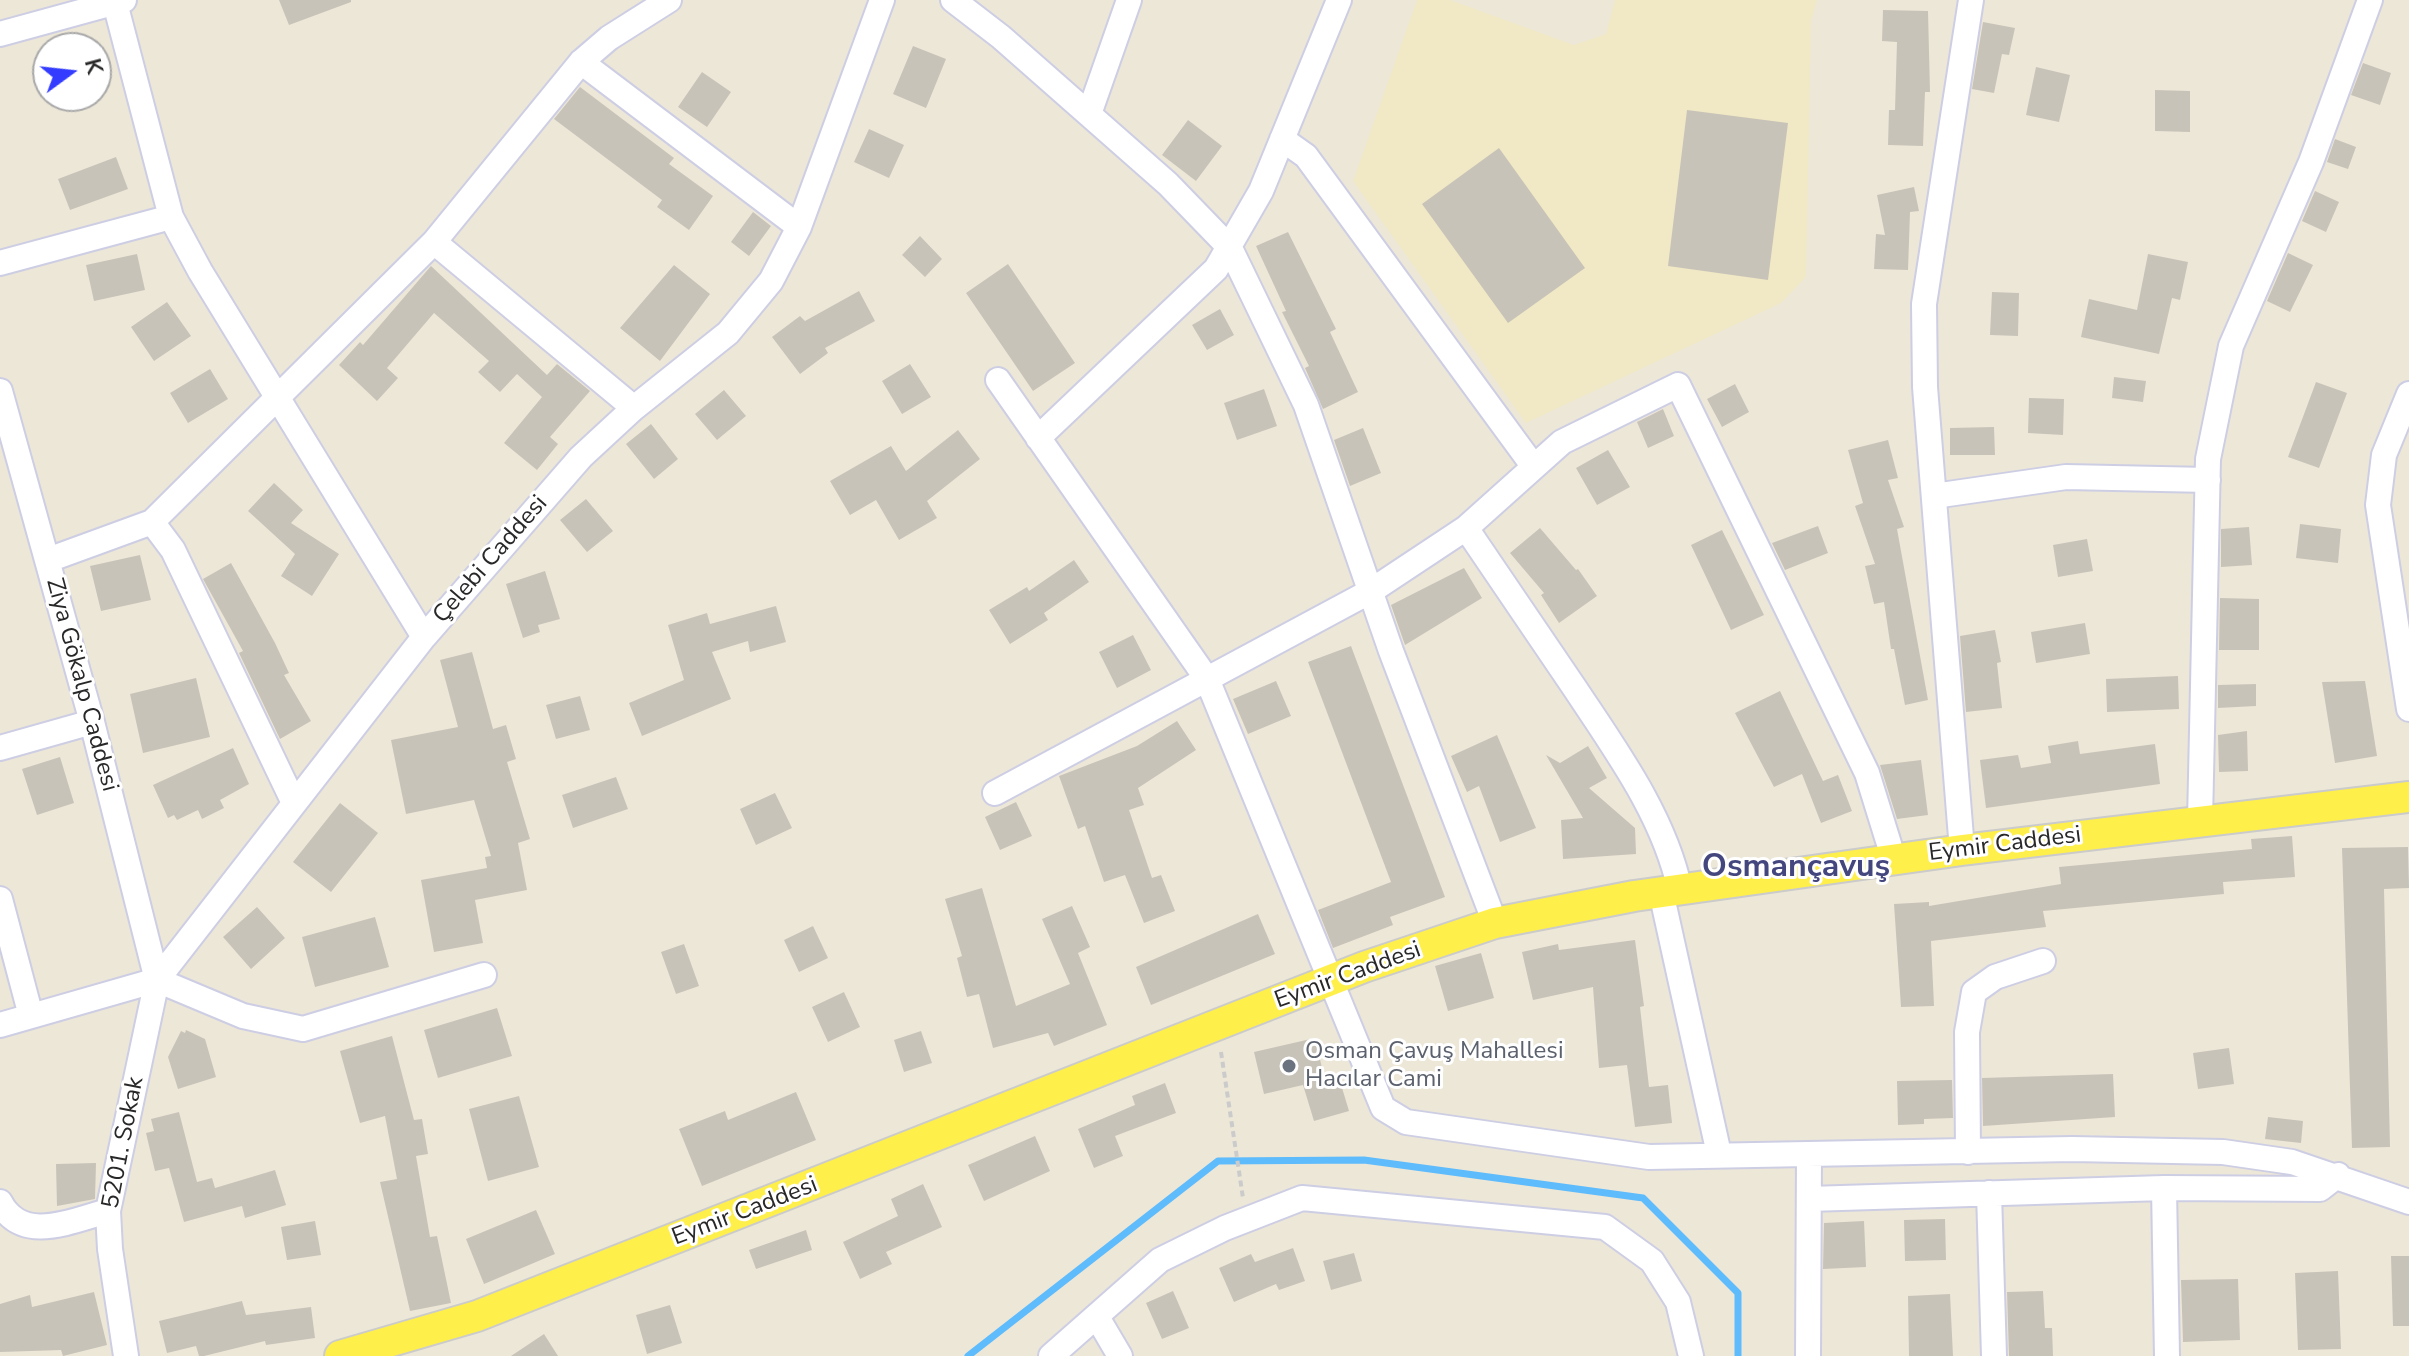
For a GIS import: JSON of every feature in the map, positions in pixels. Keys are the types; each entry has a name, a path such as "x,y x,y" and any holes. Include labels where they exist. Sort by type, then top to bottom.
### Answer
{"main road":[{"name":"Eymir Caddesi","path":"340,1356 396,1343 477,1316 1329,981 1495,923 1670,891 1962,850 2409,797"}],"street":[{"path":"48,560 152,522 434,242 581,62 609,38 669,0"},
{"name":"Çelebi Caddesi","path":"157,980 424,637 581,457 634,408 728,333 746,314 785,260 882,0"},
{"path":"953,0 1001,37 1168,184 1230,248 1306,405 1371,591 1495,923"},
{"path":"1089,114 1129,0"},
{"path":"1038,438 1216,269 1261,191 1339,0"},
{"path":"1962,850 1925,387 1924,304 1971,0"},
{"path":"2200,821 2208,459 2231,346 2311,162 2370,0"},
{"path":"0,34 119,1 152,156 171,217 276,398 424,637"},
{"path":"581,62 799,227"},
{"path":"1282,139 1306,156 1534,467"},
{"path":"0,263 171,217"},
{"path":"434,242 634,408"},
{"path":"998,380 1207,679 1383,1108 1406,1122 1649,1157 2072,1149 2223,1152 2292,1162 2338,1175 2409,1202"},
{"path":"995,793 1371,591 1466,528 1562,442 1678,385 1867,773 1894,860"},
{"name":"Ziya Gökalp Caddesi","path":"0,391 92,722 157,980"},
{"path":"2409,394 2384,455 2378,505 2409,709"},
{"path":"1934,496 2066,477 2208,480"},
{"path":"152,522 173,550 294,803"},
{"path":"1466,528 1628,768 1660,832 1719,1154"},
{"path":"0,748 92,722"},
{"path":"0,899 31,1016"},
{"path":"1968,1152 1967,1032 1974,992 1995,977 2043,961"},
{"path":"0,1025 157,980 243,1016 303,1029 484,975"},
{"name":"5201. Sokak","path":"126,1356 111,1261 108,1211 157,980"},
{"path":"1808,1356 1809,1156"},
{"path":"1809,1199 2164,1188 2320,1189 2338,1175"},
{"path":"2164,1188 2167,1356"},
{"path":"1989,1193 1994,1356"},
{"path":"1051,1356 1160,1260 1225,1228 1302,1198 1605,1227 1652,1261 1678,1302 1691,1356"},
{"path":"0,1202 19,1223 32,1228 108,1211"},
{"path":"1097,1317 1120,1356"}],"path":[{"path":"1213,1027 1221,1050 1238,1176"}],"shaded area":[{"path":"1417,0 1450,0 1574,45 1606,34 1615,0 1817,0 1811,21 1806,277 1781,303 1526,423 1353,181"}],"building":[{"path":"279,0 351,0 351,2 289,25"},
{"path":"1883,10 1928,11 1930,92 1925,92 1923,146 1888,145 1889,110 1895,110 1897,42 1882,41"},
{"path":"1983,22 2015,28 2009,55 2002,54 1994,93 1972,89"},
{"path":"913,46 946,59 926,108 893,94"},
{"path":"2363,63 2391,73 2380,105 2351,95"},
{"path":"2036,67 2070,75 2059,122 2026,115"},
{"path":"702,72 731,92 707,127 678,107"},
{"path":"580,87 674,158 669,164 713,196 689,230 657,207 662,200 554,119"},
{"path":"2155,90 2190,91 2190,132 2155,131"},
{"path":"1687,110 1788,123 1768,280 1668,266"},
{"path":"1188,120 1222,146 1196,181 1162,155"},
{"path":"869,129 904,145 889,178 854,162"},
{"path":"2335,139 2356,147 2348,169 2327,162"},
{"path":"1499,148 1585,268 1508,323 1422,204"},
{"path":"116,157 128,189 70,210 58,179"},
{"path":"1914,187 1919,211 1910,212 1908,270 1874,269 1876,234 1885,235 1877,195"},
{"path":"2315,191 2339,202 2326,232 2302,221"},
{"path":"753,212 771,226 749,256 731,242"},
{"path":"1288,232 1336,329 1330,332 1358,392 1323,409 1305,368 1309,366 1282,312 1286,311 1256,246"},
{"path":"920,236 942,259 925,277 902,255"},
{"path":"2288,253 2313,265 2290,312 2267,301"},
{"path":"137,254 145,290 94,301 86,265"},
{"path":"2148,254 2188,262 2180,300 2172,298 2159,354 2081,337 2089,299 2137,310"},
{"path":"1008,264 1075,363 1033,391 966,293"},
{"path":"674,265 710,294 660,361 620,328"},
{"path":"431,266 547,375 557,364 590,391 550,437 558,444 537,470 504,443 542,397 517,374 500,392 478,372 489,361 434,313 387,368 398,378 377,401 339,365 360,342 363,345"},
{"path":"859,291 875,321 825,348 828,353 800,374 772,337 800,316 805,321"},
{"path":"1992,292 2019,293 2018,336 1990,335"},
{"path":"167,302 191,336 154,361 131,327"},
{"path":"1220,309 1234,335 1207,350 1192,325"},
{"path":"910,364 931,397 902,414 882,381"},
{"path":"210,369 228,399 188,423 170,393"},
{"path":"2114,377 2146,381 2143,402 2112,398"},
{"path":"2316,382 2347,393 2319,468 2288,457"},
{"path":"1735,384 1749,412 1722,427 1707,399"},
{"path":"1264,389 1277,426 1237,440 1224,403"},
{"path":"724,390 746,416 717,440 695,414"},
{"path":"2029,398 2064,399 2063,435 2028,433"},
{"path":"1663,409 1674,436 1648,448 1637,422"},
{"path":"651,424 678,459 654,479 626,444"},
{"path":"1994,427 1995,455 1950,455 1950,428"},
{"path":"1363,428 1381,473 1350,486 1334,440"},
{"path":"958,430 980,459 927,501 937,518 899,540 876,500 850,515 830,481 891,446 906,471"},
{"path":"1888,440 1898,478 1888,480 1904,527 1897,529 1928,700 1905,705 1894,649 1891,649 1884,602 1874,604 1865,566 1875,564 1855,506 1863,503 1848,450"},
{"path":"1608,450 1630,487 1597,505 1576,468"},
{"path":"274,483 303,510 291,523 339,554 312,596 281,576 295,554 248,511"},
{"path":"586,499 613,531 587,552 560,520"},
{"path":"2300,524 2341,529 2338,563 2296,558"},
{"path":"1818,526 1828,553 1785,570 1772,543"},
{"path":"2249,527 2252,565 2221,567 2221,529"},
{"path":"1540,528 1578,569 1597,596 1559,623 1541,595 1544,593 1510,553"},
{"path":"1722,530 1764,615 1731,630 1691,545"},
{"path":"2087,539 2093,571 2058,577 2053,545"},
{"path":"140,555 151,600 101,611 90,566"},
{"path":"1074,560 1089,582 1044,613 1048,620 1010,644 989,610 1027,587 1029,591"},
{"path":"231,563 275,643 289,673 284,675 311,721 280,739 239,653 243,651 203,579"},
{"path":"1464,568 1482,598 1405,645 1391,605"},
{"path":"545,571 560,619 538,625 540,632 523,638 506,584"},
{"path":"2220,598 2259,599 2259,650 2219,650"},
{"path":"776,606 786,642 750,652 748,641 712,652 731,699 642,736 629,703 684,680 668,625 707,613 710,624"},
{"path":"2085,623 2090,654 2036,663 2031,632"},
{"path":"1995,630 2001,662 1997,663 2002,708 1966,712 1960,636"},
{"path":"1133,635 1151,670 1117,688 1099,652"},
{"path":"1351,646 1445,897 1390,917 1393,925 1333,948 1318,910 1391,882 1308,662"},
{"path":"472,652 493,729 506,725 516,759 507,762 530,839 518,843 527,890 475,900 483,943 434,952 421,880 487,868 485,857 491,856 474,800 406,814 391,740 458,727 440,660"},
{"path":"2178,676 2179,709 2107,712 2106,679"},
{"path":"196,678 210,737 143,753 130,694"},
{"path":"1276,681 1291,716 1248,734 1233,699"},
{"path":"2365,681 2377,756 2335,763 2322,682"},
{"path":"2256,684 2256,706 2218,708 2218,685"},
{"path":"1780,691 1823,781 1838,775 1852,811 1821,823 1802,774 1774,787 1735,713"},
{"path":"580,696 590,730 556,739 546,705"},
{"path":"1177,721 1196,750 1138,788 1144,805 1129,810 1152,878 1161,875 1175,911 1144,923 1125,875 1104,882 1085,826 1078,829 1059,776 1137,746"},
{"path":"2247,731 2248,771 2219,772 2218,735"},
{"path":"1497,735 1536,828 1500,842 1479,786 1467,792 1451,756"},
{"path":"2078,741 2080,754 2155,744 2160,784 1986,808 1980,760 2018,755 2021,768 2051,763 2048,746"},
{"path":"1588,746 1607,778 1589,788 1635,828 1636,854 1563,859 1561,820 1583,818 1546,755 1560,763"},
{"path":"233,748 249,784 220,800 224,808 202,819 198,810 177,820 174,815 168,818 153,785"},
{"path":"60,757 74,803 37,815 22,769"},
{"path":"1921,760 1928,815 1897,819 1880,765"},
{"path":"616,777 628,809 573,828 562,795"},
{"path":"775,793 792,828 756,845 740,809"},
{"path":"1016,802 1032,836 1000,850 985,817"},
{"path":"340,803 378,833 331,892 293,862"},
{"path":"2292,836 2295,877 2223,882 2224,894 2043,911 2046,927 1931,941 1934,1006 1901,1007 1894,904 1929,902 1929,906 2061,884 2059,867 2252,849 2251,839"},
{"path":"2408,847 2409,888 2384,889 2390,1147 2352,1148 2342,848"},
{"path":"982,888 1016,1006 1070,984 1042,919 1072,906 1090,947 1078,953 1107,1025 1054,1046 1048,1033 993,1048 979,994 967,997 957,958 962,956 945,899"},
{"path":"257,907 285,938 251,969 223,937"},
{"path":"1258,914 1275,954 1151,1005 1136,967"},
{"path":"375,917 389,967 315,987 302,937"},
{"path":"813,926 828,958 799,972 784,940"},
{"path":"1635,940 1644,1006 1640,1007 1649,1087 1668,1085 1672,1123 1635,1127 1627,1065 1599,1068 1593,987 1533,1000 1522,952 1558,944 1559,950"},
{"path":"684,944 699,986 676,994 661,952"},
{"path":"1481,953 1494,998 1448,1011 1435,966"},
{"path":"844,992 860,1027 828,1042 812,1007"},
{"path":"497,1008 512,1056 438,1078 424,1030"},
{"path":"186,1030 205,1039 216,1077 178,1089 168,1057 181,1031 185,1033"},
{"path":"921,1031 932,1063 904,1072 894,1040"},
{"path":"392,1036 414,1120 422,1119 428,1154 416,1156 430,1237 437,1236 451,1303 410,1311 380,1182 397,1179 385,1116 360,1123 340,1051"},
{"name":"Osman Çavuş Mahallesi Hacılar Cami","path":"1315,1038 1326,1085 1340,1081 1349,1111 1314,1121 1303,1085 1264,1094 1254,1052"},
{"path":"2229,1048 2234,1084 2198,1089 2193,1053"},
{"path":"2113,1074 2115,1117 1983,1126 1982,1078"},
{"path":"1952,1080 1953,1118 1924,1119 1924,1124 1898,1125 1897,1081"},
{"path":"1165,1083 1176,1113 1115,1136 1123,1156 1094,1168 1078,1129 1135,1105 1132,1096"},
{"path":"796,1092 816,1140 702,1186 679,1129 725,1111 728,1120"},
{"path":"519,1096 539,1167 488,1181 469,1109"},
{"path":"179,1112 197,1182 212,1178 215,1188 275,1170 286,1205 245,1218 242,1206 184,1222 169,1168 155,1171 146,1133 154,1131 151,1119"},
{"path":"2268,1117 2303,1121 2301,1143 2265,1139"},
{"path":"1035,1136 1050,1171 984,1201 968,1165"},
{"path":"96,1163 95,1199 57,1206 56,1164"},
{"path":"923,1184 942,1227 886,1252 892,1264 860,1279 843,1242 898,1216 891,1199"},
{"path":"536,1210 555,1254 484,1284 466,1239"},
{"path":"1945,1219 1946,1260 1905,1261 1904,1220"},
{"path":"315,1221 321,1255 287,1260 281,1227"},
{"path":"1864,1221 1866,1267 1823,1269 1824,1223"},
{"path":"806,1230 812,1250 756,1269 749,1250"},
{"path":"1293,1248 1305,1281 1279,1290 1276,1284 1234,1302 1219,1268 1251,1254 1255,1262"},
{"path":"1354,1253 1362,1281 1331,1290 1323,1261"},
{"path":"2391,1256 2409,1256 2409,1326 2393,1326"},
{"path":"2338,1271 2341,1349 2298,1350 2295,1273"},
{"path":"2238,1279 2240,1340 2183,1342 2181,1280"},
{"path":"1173,1291 1189,1328 1162,1339 1146,1303"},
{"path":"2043,1291 2045,1328 2052,1328 2053,1356 2009,1356 2007,1292"},
{"path":"94,1292 107,1345 63,1356 61,1350 0,1352 0,1304 30,1295 32,1307"},
{"path":"1950,1294 1953,1356 1909,1356 1908,1296"},
{"path":"242,1301 246,1315 311,1307 315,1338 266,1345 265,1341 204,1356 199,1356 196,1346 167,1353 159,1321"},
{"path":"670,1305 682,1343 647,1354 636,1315"},
{"path":"544,1334 558,1356 511,1356"}],"waterway":[{"path":"968,1356 1218,1161 1364,1160 1643,1198 1738,1293 1738,1356"}],"place":[{"name":"Osman Çavuş Mahallesi Hacılar Cami","path":"1289,1066"}],"district":[{"name":"Osmançavuş","path":"1796,868"}]}
